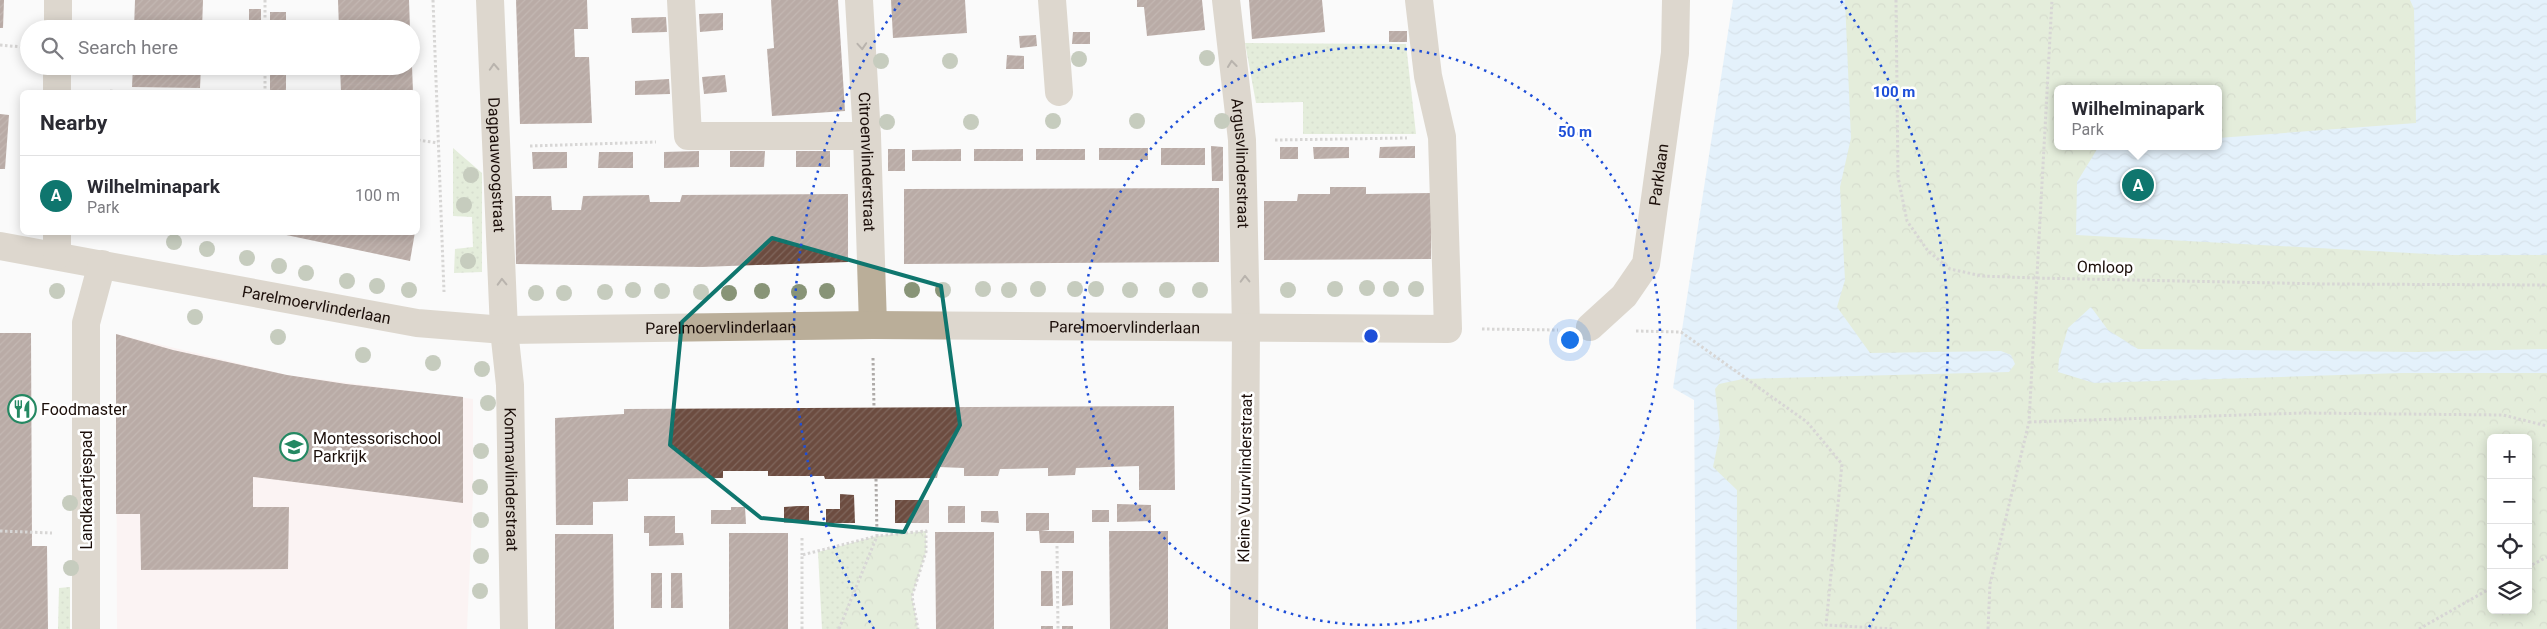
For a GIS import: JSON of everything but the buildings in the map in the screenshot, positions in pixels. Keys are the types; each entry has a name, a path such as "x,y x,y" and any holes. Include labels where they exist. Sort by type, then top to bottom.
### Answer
{"street":[{"path":"58,0 58,20"},
{"name":"Dagpauwoogstraat","path":"490,0 498,147 504,330"},
{"path":"681,0 688,136 867,136"},
{"name":"Citroenvlinderstraat","path":"859,0 867,136 873,325"},
{"path":"1052,0 1059,92"},
{"name":"Argusvlinderstraat","path":"1226,0 1242,140 1246,328"},
{"path":"1419,0 1428,76 1442,137"},
{"name":"Parklaan","path":"1590,327 1624,296 1646,264 1676,52 1676,0"},
{"path":"57,90 58,75"},
{"name":"Parelmoervlinderlaan","path":"0,246 57,244 102,264 417,323 504,330 873,325 1448,329 1442,137"},
{"name":"Landkaartjespad","path":"86,629 86,323 102,264"},
{"name":"Kleine Vuurvlinderstraat","path":"1244,629 1246,328"},
{"name":"Kommavlinderstraat","path":"504,330 510,385 514,629"}],"path":[{"path":"265,0 265,20"},
{"path":"433,0 445,326"},
{"name":"Omloop","path":"1896,0 1898,177 1907,221 1928,251 1950,268 1982,276 2035,278 2325,284 2547,284"},
{"path":"1988,629 1990,584 2029,422 2035,278 2052,0"},
{"path":"0,45 20,47"},
{"path":"265,75 265,90"},
{"path":"498,147 677,142 688,136"},
{"path":"1242,140 1442,137"},
{"path":"420,140 438,143"},
{"path":"873,325 874,408"},
{"path":"1682,332 1807,422 1842,464 1826,625 1894,629"},
{"path":"2029,422 2303,413 2503,415 2547,426"},
{"path":"839,629 877,536 876,479"},
{"path":"0,531 85,534"},
{"path":"802,555 877,536 926,531 926,552 912,596 918,629"},
{"path":"802,538 802,629"},
{"path":"1057,546 1058,629"},
{"path":"2532,565 2547,556"},
{"path":"2419,629 2487,590"}],"highlighted area":[{"path":"772,238 941,286 960,425 904,532 761,518 670,445 682,322"}],"shaded area":[{"name":"Montessorischool Parkrijk","path":"116,334 287,375 473,399 473,495 467,629 117,629"}],"green space":[{"path":"1754,0 2547,0 2547,629 1706,629 1705,370"},
{"path":"1245,43 1406,44 1416,134 1303,134 1303,102 1256,103"},
{"path":"453,148 482,173 482,272 454,273 455,249 473,247 472,217 453,216"},
{"path":"926,531 926,552 912,596 918,629 839,629 877,536"},
{"path":"877,536 839,629 822,629 818,552"},
{"path":"70,587 70,629 58,629 59,588"}],"water":[{"path":"1733,0 1845,0 1851,138 1840,187 1845,280 1837,307 1870,353 2001,351 2011,355 2015,364 2009,372 1743,379 1719,384 1715,389 1720,433 1713,467 1737,490 1737,629 1696,629 1694,400 1673,388"},
{"path":"2410,0 2547,0 2547,255 2446,255 2076,235 2077,182 2097,150 2222,150 2222,138 2416,123 2414,9"},
{"path":"2091,307 2108,330 2138,349 2417,352 2547,349 2547,373 2401,373 2094,383 2058,372 2059,359 2068,328"}],"place":[{"name":"Wilhelminapark","path":"2138,185"},
{"name":"Foodmaster","path":"22,409"},
{"name":"Montessorischool Parkrijk","path":"294,447"}]}
